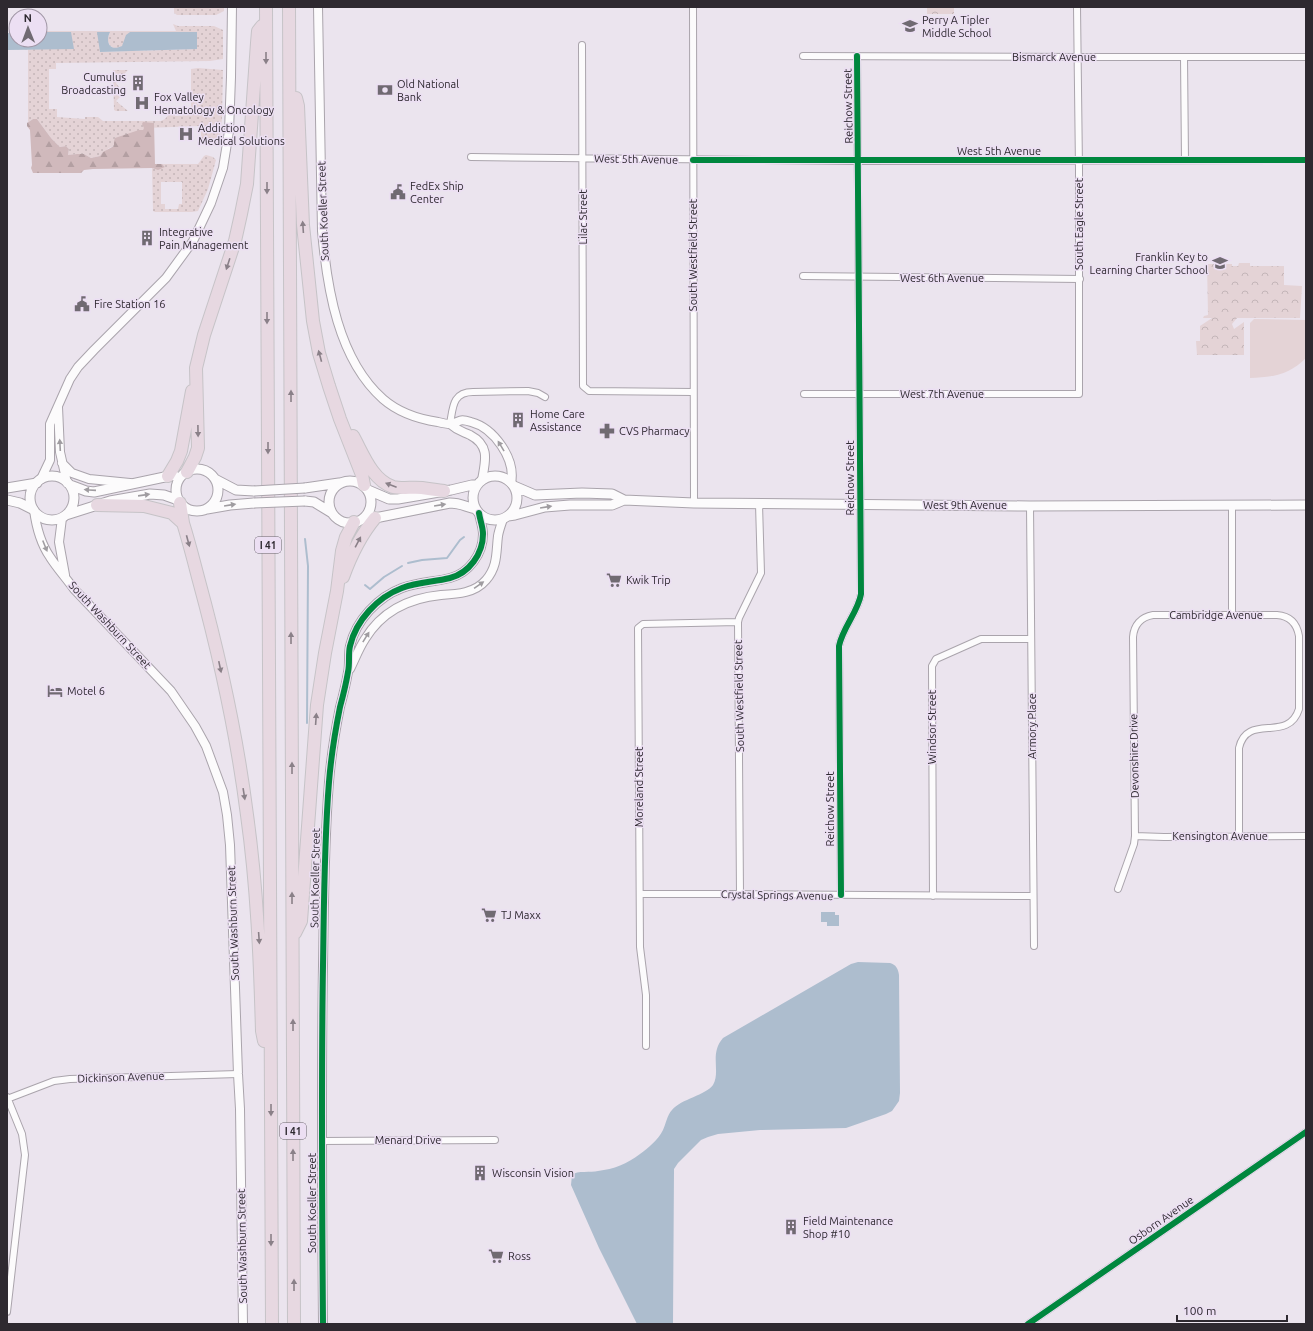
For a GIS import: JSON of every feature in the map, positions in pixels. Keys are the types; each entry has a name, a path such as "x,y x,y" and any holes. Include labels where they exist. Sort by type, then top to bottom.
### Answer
{"highway":[{"name":"I 41","path":"266,7 272,1324"},
{"name":"I 41","path":"289,7 294,1324"},
{"path":"168,476 181,451 196,368 204,335 235,241 241,214 247,184 258,31 266,20"},
{"path":"290,62 298,106 303,225 313,321 319,353 335,404 366,488"},
{"path":"185,473 195,457 198,448 196,368"},
{"path":"335,404 371,468 380,479 395,487 444,491"},
{"path":"179,501 183,523 217,650 243,784 256,904 262,1031 271,1071"},
{"path":"97,505 144,506 172,513 183,523"},
{"path":"337,591 358,542 375,518"},
{"path":"292,937 301,921 317,704 337,591 342,551 346,537 357,521"}],"main road":[{"path":"7,488 39,481 48,477 55,477 86,491 94,492 185,473 196,469 209,472 215,479 236,490 254,491 305,488 340,483"},
{"path":"185,473 179,479 176,486 176,493 179,501 185,508 192,511 199,512 230,505 305,501 314,502 332,513"},
{"path":"497,476 505,478 512,485 517,494 517,502 514,510 505,517 496,520 490,519 462,504 450,503 348,523 336,518 330,508 330,496 336,486 346,480 352,480 359,482 366,488 389,498 412,497 472,485 480,483 490,477 497,476"},
{"path":"207,509 212,506 218,496 215,479"},
{"path":"39,481 30,494 30,503 39,516 46,519 54,520 97,505 150,494 164,495 179,501"},
{"path":"477,511 473,497 474,491 480,483"},
{"path":"64,516 71,509 73,502 73,494 68,484"},
{"name":"West 9th Avenue","path":"512,485 535,495 582,493 612,494 624,500 694,503 1030,506 1306,505"},
{"path":"357,521 366,516 372,503 371,496 366,488"},
{"path":"7,500 20,502 33,509"},
{"name":"West 9th Avenue","path":"505,517 545,507 570,505 612,505 624,500"}],"street":[{"path":"39,481 50,460 50,424 68,383 78,368 156,288 176,265 193,241 211,203 223,168 229,131 232,77 232,7"},
{"name":"South Koeller Street","path":"318,7 322,231 328,282 338,321 347,345 366,381 392,406 413,417 426,421 450,424 460,420 478,424 490,432 498,441 506,455 512,477 512,485"},
{"name":"South Westfield Street","path":"693,7 694,503"},
{"name":"South Eagle Street","path":"1077,7 1080,278 1079,394"},
{"name":"Lilac Street","path":"582,44 583,382 585,388 589,391 693,392"},
{"name":"Bismarck Avenue","path":"803,56 1306,57"},
{"name":"Reichow Street","path":"841,895 838,646 840,639 858,606 861,594 857,56"},
{"path":"1184,57 1185,160"},
{"name":"West 5th Avenue","path":"470,157 858,161 1306,160"},
{"name":"West 6th Avenue","path":"803,276 1080,278"},
{"path":"450,424 454,402 458,397 465,393 528,391 538,393 545,397"},
{"name":"West 7th Avenue","path":"804,394 1079,394"},
{"path":"58,406 60,452 68,484"},
{"name":"South Koeller Street","path":"450,424 458,430 472,436 483,448 486,460 480,483"},
{"path":"62,463 72,473 89,479 135,484"},
{"name":"South Westfield Street","path":"740,894 738,622 761,573 759,504"},
{"path":"1232,505 1232,614"},
{"name":"Armory Place","path":"1030,506 1034,946"},
{"name":"South Washburn Street","path":"33,509 40,535 49,556 66,576 74,589 171,691 195,726 206,746 223,792 230,845 240,1108 243,1324"},
{"name":"South Koeller Street","path":"323,1324 321,1141 326,819 333,748 348,672 350,648 357,628 369,610 384,598 400,589 455,576 465,570 472,563 479,553 483,534 477,511"},
{"name":"South Washburn Street","path":"64,516 59,542 66,576"},
{"name":"South Koeller Street","path":"348,672 364,640 371,630 383,617 393,610 424,597 467,592 476,588 487,579 496,562 498,551 498,534 505,517"},
{"name":"Cambridge Avenue","path":"1139,622 1147,616 1153,615 1277,615 1288,618 1296,626 1299,636 1298,709 1294,720 1290,723 1280,728 1251,730 1240,743 1239,836"},
{"name":"Moreland Street","path":"646,1046 646,995 641,956 638,628 643,624 738,622"},
{"name":"Devonshire Drive","path":"1118,889 1134,844 1135,836 1133,631 1139,622"},
{"name":"Windsor Street","path":"933,896 932,666 936,659 981,639 1031,639"},
{"name":"Kensington Avenue","path":"1135,836 1306,836"},
{"name":"Crystal Springs Avenue","path":"640,894 1033,896"},
{"name":"Dickinson Avenue","path":"7,1098 50,1082 70,1079 238,1074"},
{"path":"7,1098 22,1134 25,1155 7,1312"},
{"name":"Osborn Avenue","path":"1028,1324 1306,1132"},
{"name":"Menard Drive","path":"321,1141 495,1140"}],"green space":[{"path":"174,7 224,7 224,11 216,15 177,15 174,13"},
{"path":"927,7 954,7 954,14 927,14"},
{"path":"173,24 178,26 214,26 223,30 223,59 210,61 56,63 56,69 49,69 49,109 57,109 57,117 85,119 85,117 98,117 103,121 161,121 165,119 173,108 175,110 175,116 191,115 191,69 198,68 223,70 222,118 219,145 212,146 202,143 200,126 145,128 114,141 114,146 109,148 100,156 91,158 84,154 68,155 69,149 66,146 60,147 51,138 37,119 33,119 28,122 28,50 7,50 74,48 48,36 48,31 176,31","holes":["110,32 108,38 110,45 116,49 122,46 130,32 197,32 197,49 100,52"]},
{"path":"113,70 128,70 116,83 119,87 115,92 120,97 116,101 128,111 114,110"},
{"path":"33,119 37,119 51,138 60,147 66,146 69,149 68,155 84,154 91,158 100,156 103,152 114,146 115,138 143,130 143,122 154,123 155,164 162,164 165,167 158,170 152,168 93,169 84,170 81,173 33,173 31,168 30,130 27,123"},
{"path":"206,155 213,157 216,160 208,189 198,211 153,211 152,168 165,167 162,164 198,164","holes":["161,182 182,182 182,204 179,204 178,209 165,209 165,204 161,204"]},
{"path":"1239,263 1250,263 1250,266 1284,266 1284,285 1302,286 1300,318 1203,318 1204,316 1208,315 1207,264 1232,264 1232,266 1238,266"},
{"path":"1212,318 1237,318 1232,324 1234,329 1244,322 1244,355 1197,355 1196,341 1200,341 1200,326"},
{"path":"1254,319 1306,320 1306,358 1300,364 1287,372 1273,376 1250,378 1250,323"}],"water":[{"path":"48,32 71,32 74,49 7,50 7,33 8,48 48,48"},
{"path":"97,32 110,32 108,42 112,47 118,48 122,46 126,35 130,32 197,32 197,49 100,52"},
{"path":"821,912 835,912 835,915 839,915 839,926 827,926 827,922 821,922"},
{"path":"858,962 890,963 898,970 899,1101 892,1111 846,1128 760,1130 718,1134 701,1140 674,1169 673,1324 637,1324 599,1248 571,1185 572,1175 574,1173 595,1172 615,1167 630,1161 640,1154 658,1137 663,1130 670,1112 676,1106 705,1092 713,1085 716,1074 717,1050 723,1038 851,964"}],"waterway":[{"path":"408,563 447,558 460,540 464,537"},
{"path":"305,539 308,566 307,723"},
{"path":"365,585 370,589 384,577 402,566"}],"cycle path":[{"path":"841,895 839,646 844,632 857,607 861,594 857,56"},
{"path":"693,160 1306,160"},
{"path":"323,1324 322,1055 325,851 327,805 333,744 349,669 350,646 357,627 369,611 385,597 408,586 450,578 463,572 474,562 481,549 482,541 483,531 479,513"},
{"path":"1028,1324 1306,1132"}],"place":[{"name":"Perry A Tipler Middle School","path":"910,26"},
{"name":"Cumulus Broadcasting","path":"138,83"},
{"name":"Old National Bank","path":"385,90"},
{"name":"Fox Valley Hematology & Oncology","path":"142,103"},
{"name":"Addiction Medical Solutions","path":"186,134"},
{"name":"FedEx Ship Center","path":"398,192"},
{"name":"Integrative Pain Management","path":"147,238"},
{"name":"Franklin Key to Learning Charter School","path":"1220,263"},
{"name":"Fire Station 16","path":"82,304"},
{"name":"Home Care Assistance","path":"518,420"},
{"name":"CVS Pharmacy","path":"607,431"},
{"name":"Kwik Trip","path":"614,580"},
{"name":"Motel 6","path":"55,691"},
{"name":"TJ Maxx","path":"489,915"},
{"name":"Wisconsin Vision","path":"480,1173"},
{"name":"Field Maintenance Shop #10","path":"791,1227"},
{"name":"Ross","path":"496,1256"}]}
